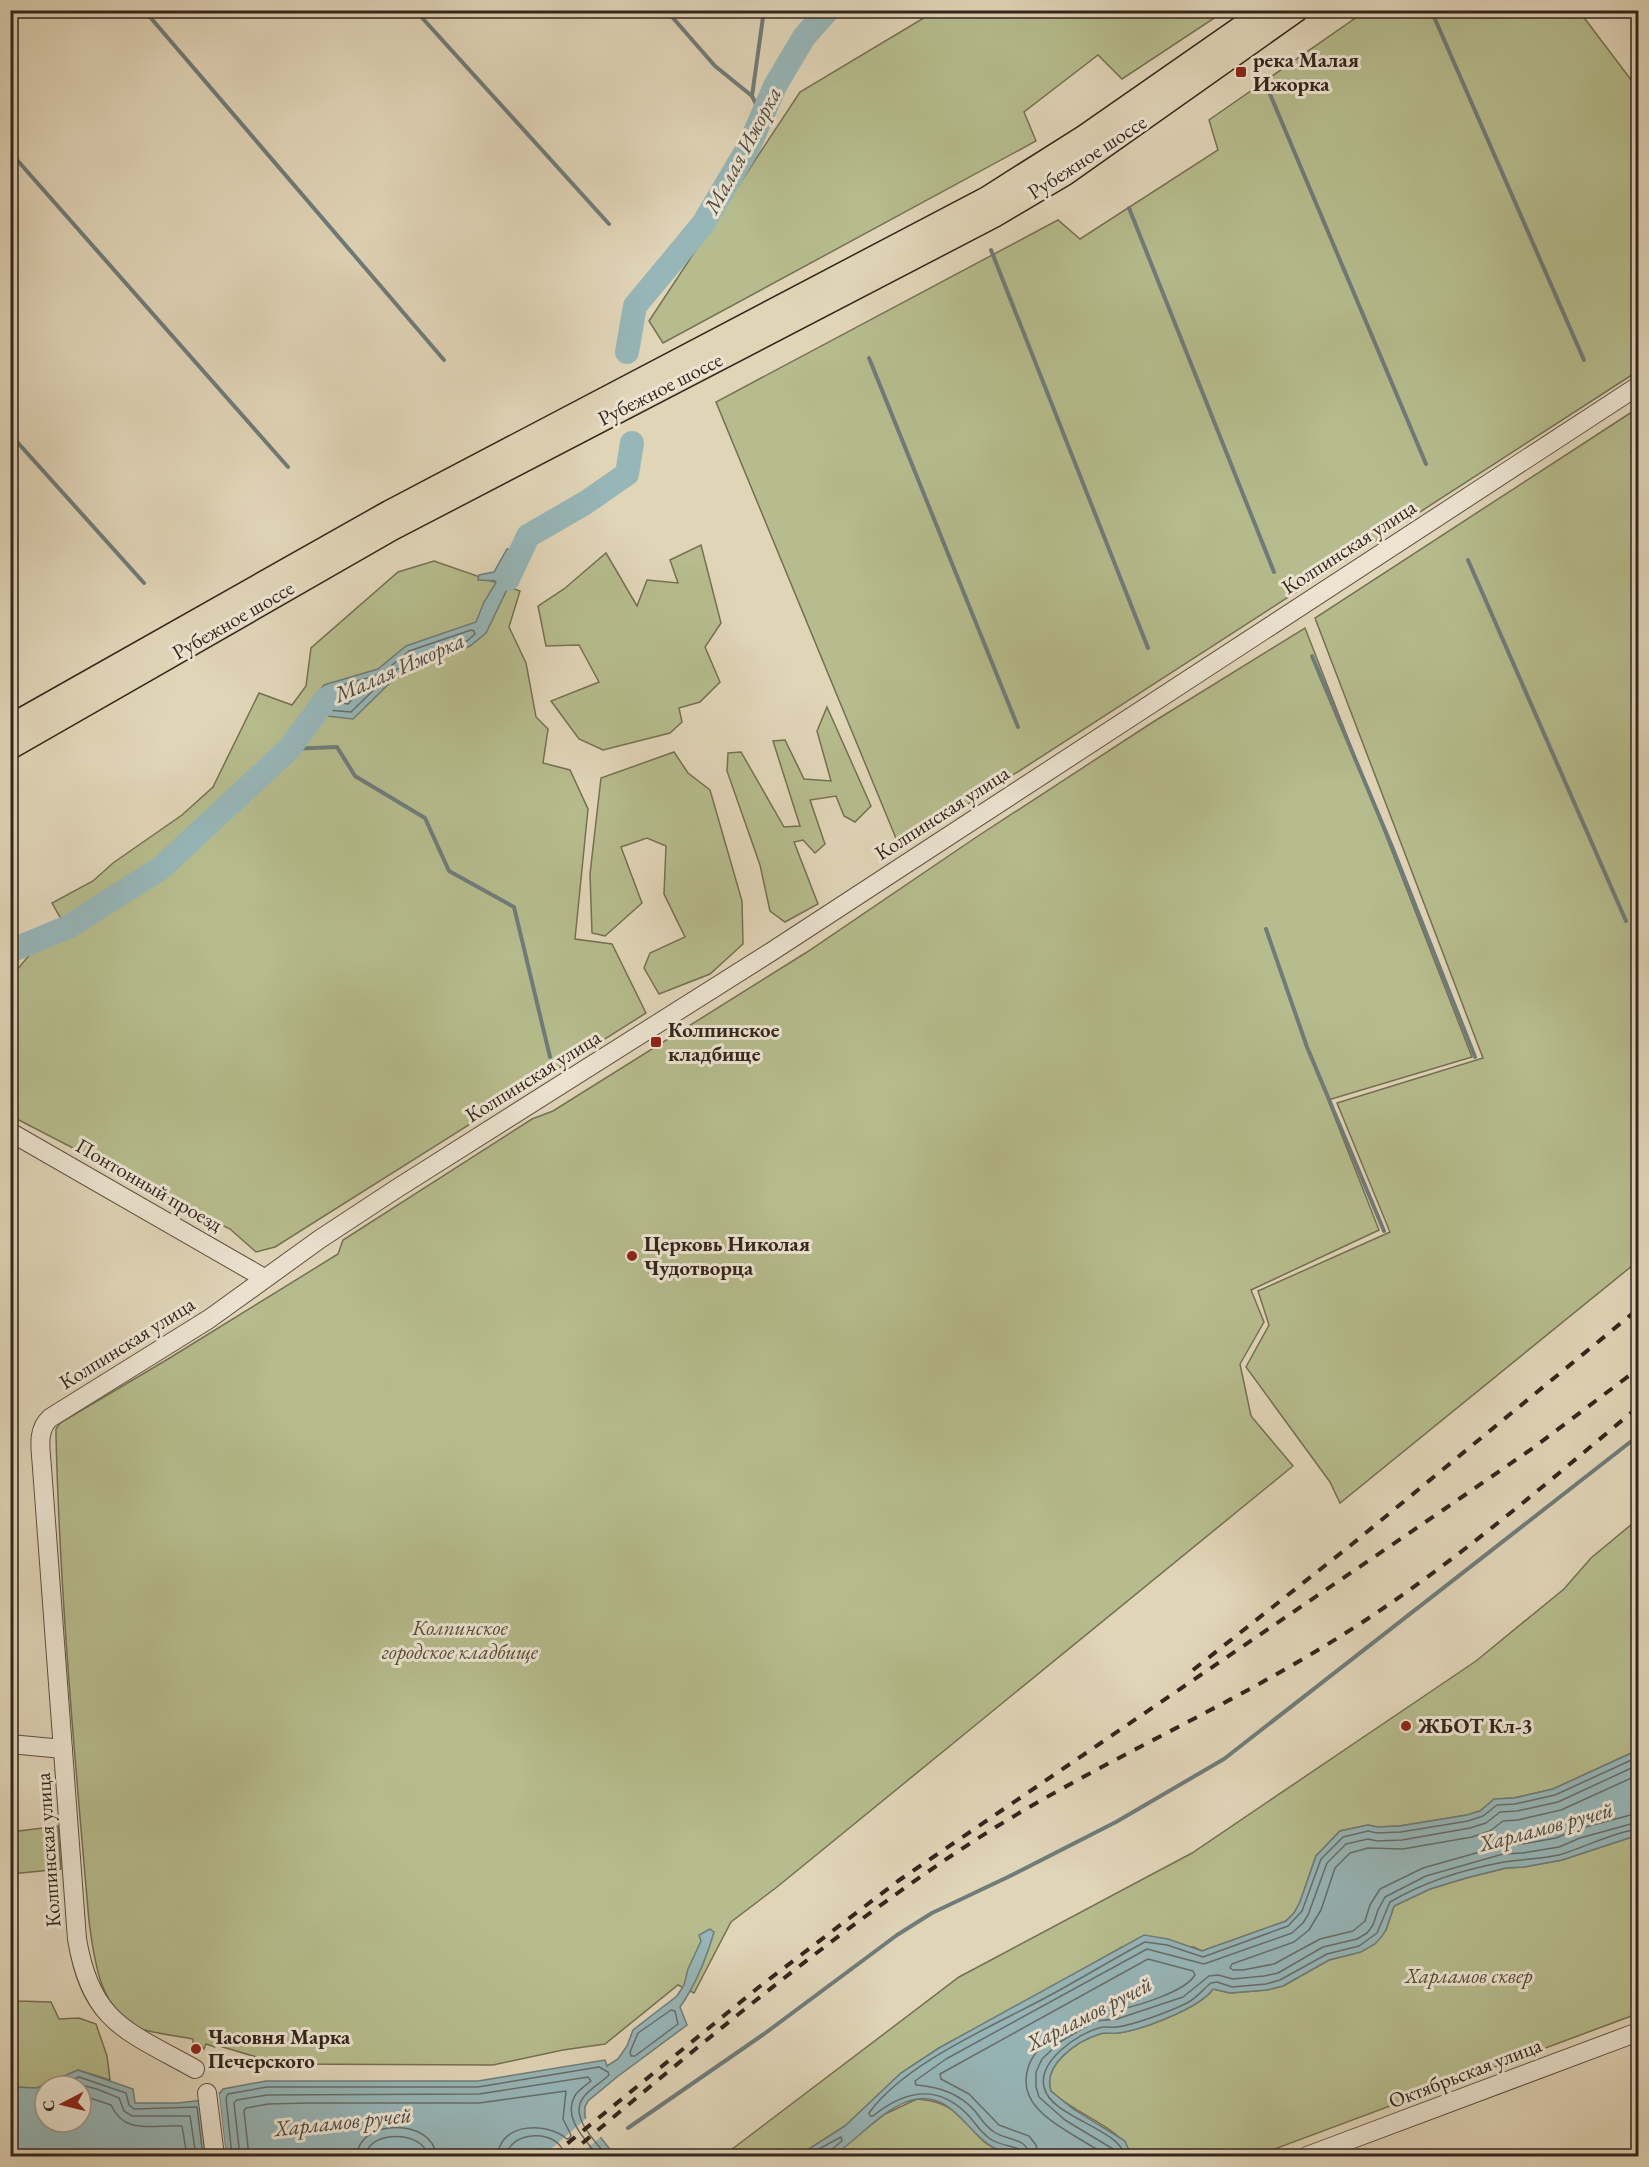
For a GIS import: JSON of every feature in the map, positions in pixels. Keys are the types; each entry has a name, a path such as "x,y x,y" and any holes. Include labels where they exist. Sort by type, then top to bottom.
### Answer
{"main road":[{"name":"Рубежное шоссе","path":"10,726 389,512 1091,144 1266,10"},
{"name":"Рубежное шоссе","path":"1112,129 1297,10"},
{"name":"Рубежное шоссе","path":"10,748 392,529 994,216 1065,174 1091,144"}],"street":[{"name":"Колпинская улица","path":"195,2068 124,2030 104,2011 89,1985 81,1964 76,1939 42,1468 40,1435 43,1425 50,1418 209,1318 396,1189 774,950 1638,386"},
{"name":"Понтонный проезд","path":"10,1132 264,1278"},
{"path":"10,1744 63,1749"},
{"name":"Октябрьская улица","path":"1307,2157 1638,2032"},
{"path":"207,2093 215,2157"}],"green space":[{"path":"937,10 1225,11 1122,79 1098,55 1024,112 1036,141 663,343 649,321 800,92"},
{"path":"1367,10 1579,11 1638,89 1638,371 900,848 716,402 1058,220 1080,239 1218,150 1209,120"},
{"path":"1638,408 1638,1261 1340,1503 1330,1482 1246,1367 1269,1325 1258,1291 1390,1232 1337,1103 1483,1058 1315,618"},
{"path":"701,545 721,623 705,647 720,682 700,702 679,708 682,722 670,733 603,750 579,739 551,701 599,682 579,645 546,646 538,606 564,589 606,553 637,606 647,580 678,583 670,560"},
{"path":"434,561 520,591 509,627 526,663 536,717 548,729 543,763 570,770 588,809 575,939 612,944 646,1013 275,1247 256,1252 230,1229 11,1116 11,977 31,953 69,933 52,903 93,881 113,863 182,815 213,787 259,693 292,705 306,686 311,648 398,572"},
{"name":"Колпинское городское кладбище","path":"1305,628 1472,1057 1328,1100 1379,1230 1251,1290 1264,1322 1240,1364 1251,1416 1293,1466 777,1887 731,1922 694,1993 678,1985 605,2044 563,2050 493,2065 280,2064 216,2045 215,2047 206,2044 204,2049 200,2044 193,2043 193,2039 143,2030 125,2019 107,1996 101,1981 93,1951 89,1921 61,1557 56,1436 56,1429 60,1423 338,1254 343,1240 532,1119 553,1111 807,952 975,838 1153,722"},
{"path":"827,707 871,806 855,822 844,816 836,796 810,800 825,844 815,853 803,840 794,842 818,904 785,922 770,911 760,865 727,771 728,753 741,752 784,827 800,826 773,741 785,740 804,779 831,781 817,731"},
{"path":"674,752 688,773 710,790 742,901 743,944 710,974 659,994 644,968 650,953 685,937 664,894 666,846 647,838 621,847 642,903 605,936 592,933 590,874 601,778"},
{"path":"1638,1519 1638,1750 1553,1789 1514,1798 1495,1799 1480,1811 1467,1815 1400,1826 1368,1825 1340,1831 1316,1856 1300,1902 1286,1921 1202,1951 1194,1947 1122,1947 939,2048 901,2073 845,2126 798,2156 723,2156 959,1977 1192,1853 1476,1661 1564,1589 1591,1558"},
{"path":"58,1826 61,1869 11,1874 11,1832"},
{"name":"Харламов сквер","path":"1638,1835 1638,2006 1632,2009 1634,2015 1256,2156 1131,2156 1119,2137 1067,2104 1051,2091 1050,2081 1056,2063 1072,2048 1090,2037 1128,2031 1155,2023 1196,2003 1213,1989 1230,1993 1267,1990 1283,1986 1329,1960 1352,1954 1386,1930 1394,1906 1430,1889 1506,1868 1562,1860"},
{"path":"10,1978 17,2001 51,2002 59,2019 79,2018 96,2024 107,2056 110,2080 78,2070 69,2074 33,2074 33,2088 11,2087"},
{"path":"917,2099 936,2102 948,2107 964,2119 980,2138 992,2147 1028,2156 831,2156 885,2114"},
{"path":"403,2151 424,2156 372,2156 385,2152"}],"water":[{"path":"507,549 526,550 486,633 470,646 398,675 353,719 327,716 318,720 308,710 310,703 324,685 378,669 406,646 476,622 484,602 497,581 478,580 479,575 494,572"},
{"path":"11,938 23,955 11,968"},
{"name":"Харламов ручей","path":"1638,1750 1638,1835 1562,1860 1506,1868 1430,1889 1394,1906 1382,1936 1375,1944 1361,1952 1329,1960 1283,1986 1267,1990 1230,1993 1213,1989 1196,2003 1170,2017 1128,2031 1100,2034 1072,2048 1056,2063 1050,2081 1051,2091 1073,2109 1125,2141 1131,2156 1064,2158 1013,2154 988,2144 942,2103 930,2099 917,2099 908,2101 888,2112 834,2155 798,2156 845,2126 901,2073 939,2048 1144,1935 1168,1939 1202,1951 1286,1921 1300,1902 1316,1856 1340,1831 1368,1825 1400,1826 1467,1815 1480,1811 1494,1799 1514,1798 1553,1789"},
{"name":"Харламов ручей","path":"710,1929 714,1932 704,1961 691,1990 680,2007 687,2025 617,2077 588,2101 585,2107 585,2117 615,2156 553,2156 539,2149 515,2156 424,2156 403,2151 385,2152 372,2156 226,2156 219,2094 223,2089 266,2081 478,2081 605,2060 607,2066 618,2059 627,2046 633,2030 677,1996 684,1985 688,1969 701,1941 699,1935"},
{"path":"78,2070 90,2074 69,2074"},
{"path":"93,2075 133,2089 135,2103 178,2103 203,2100 209,2156 11,2156 11,2087 33,2088 33,2134 93,2134"}],"pier":[{"path":"216,2094 219,2094 226,2156 223,2156"},
{"path":"589,2116 603,2135 578,2156 548,2156 545,2154"}],"waterway":[{"path":"144,10 444,360"},
{"path":"415,10 609,224"},
{"path":"666,10 715,66 752,96"},
{"path":"761,114 752,96 764,10"},
{"name":"Малая Ижорка","path":"627,352 635,306 703,224 749,146 775,86 804,37 828,10"},
{"path":"1431,10 1584,360"},
{"path":"1264,80 1426,464"},
{"path":"10,152 288,467"},
{"path":"1129,208 1274,572"},
{"path":"991,250 1148,648"},
{"path":"869,358 1018,727"},
{"path":"10,434 144,583"},
{"name":"Малая Ижорка","path":"508,579 528,536 585,503 627,474 632,443"},
{"path":"1632,452 1638,466"},
{"path":"1468,560 1626,921"},
{"path":"1312,656 1393,849 1475,1057"},
{"name":"Малая Ижорка","path":"10,951 68,927 161,868 289,749 326,699 335,695"},
{"path":"289,749 337,747 355,776 425,818 449,871 514,907 550,1057"},
{"path":"1266,929 1307,1047 1384,1231"},
{"path":"628,2128 764,2034 897,1935 932,1913 1116,1822 1224,1759 1638,1436"}],"railway":[{"path":"1193,1670 1351,1545 1638,1309"},
{"path":"552,2156 759,1987 898,1881 1533,1448 1638,1369"},
{"path":"567,2156 803,1963 951,1856 1039,1801 1268,1679 1399,1598 1480,1537 1638,1407"}],"place":[{"name":"река Малая Ижорка","path":"1241,72"},
{"name":"Колпинское кладбище","path":"656,1042"},
{"name":"Церковь Николая Чудотворца","path":"632,1256"},
{"name":"ЖБОТ Кл-3","path":"1406,1726"},
{"name":"Часовня Марка Печерского","path":"196,2049"}]}
